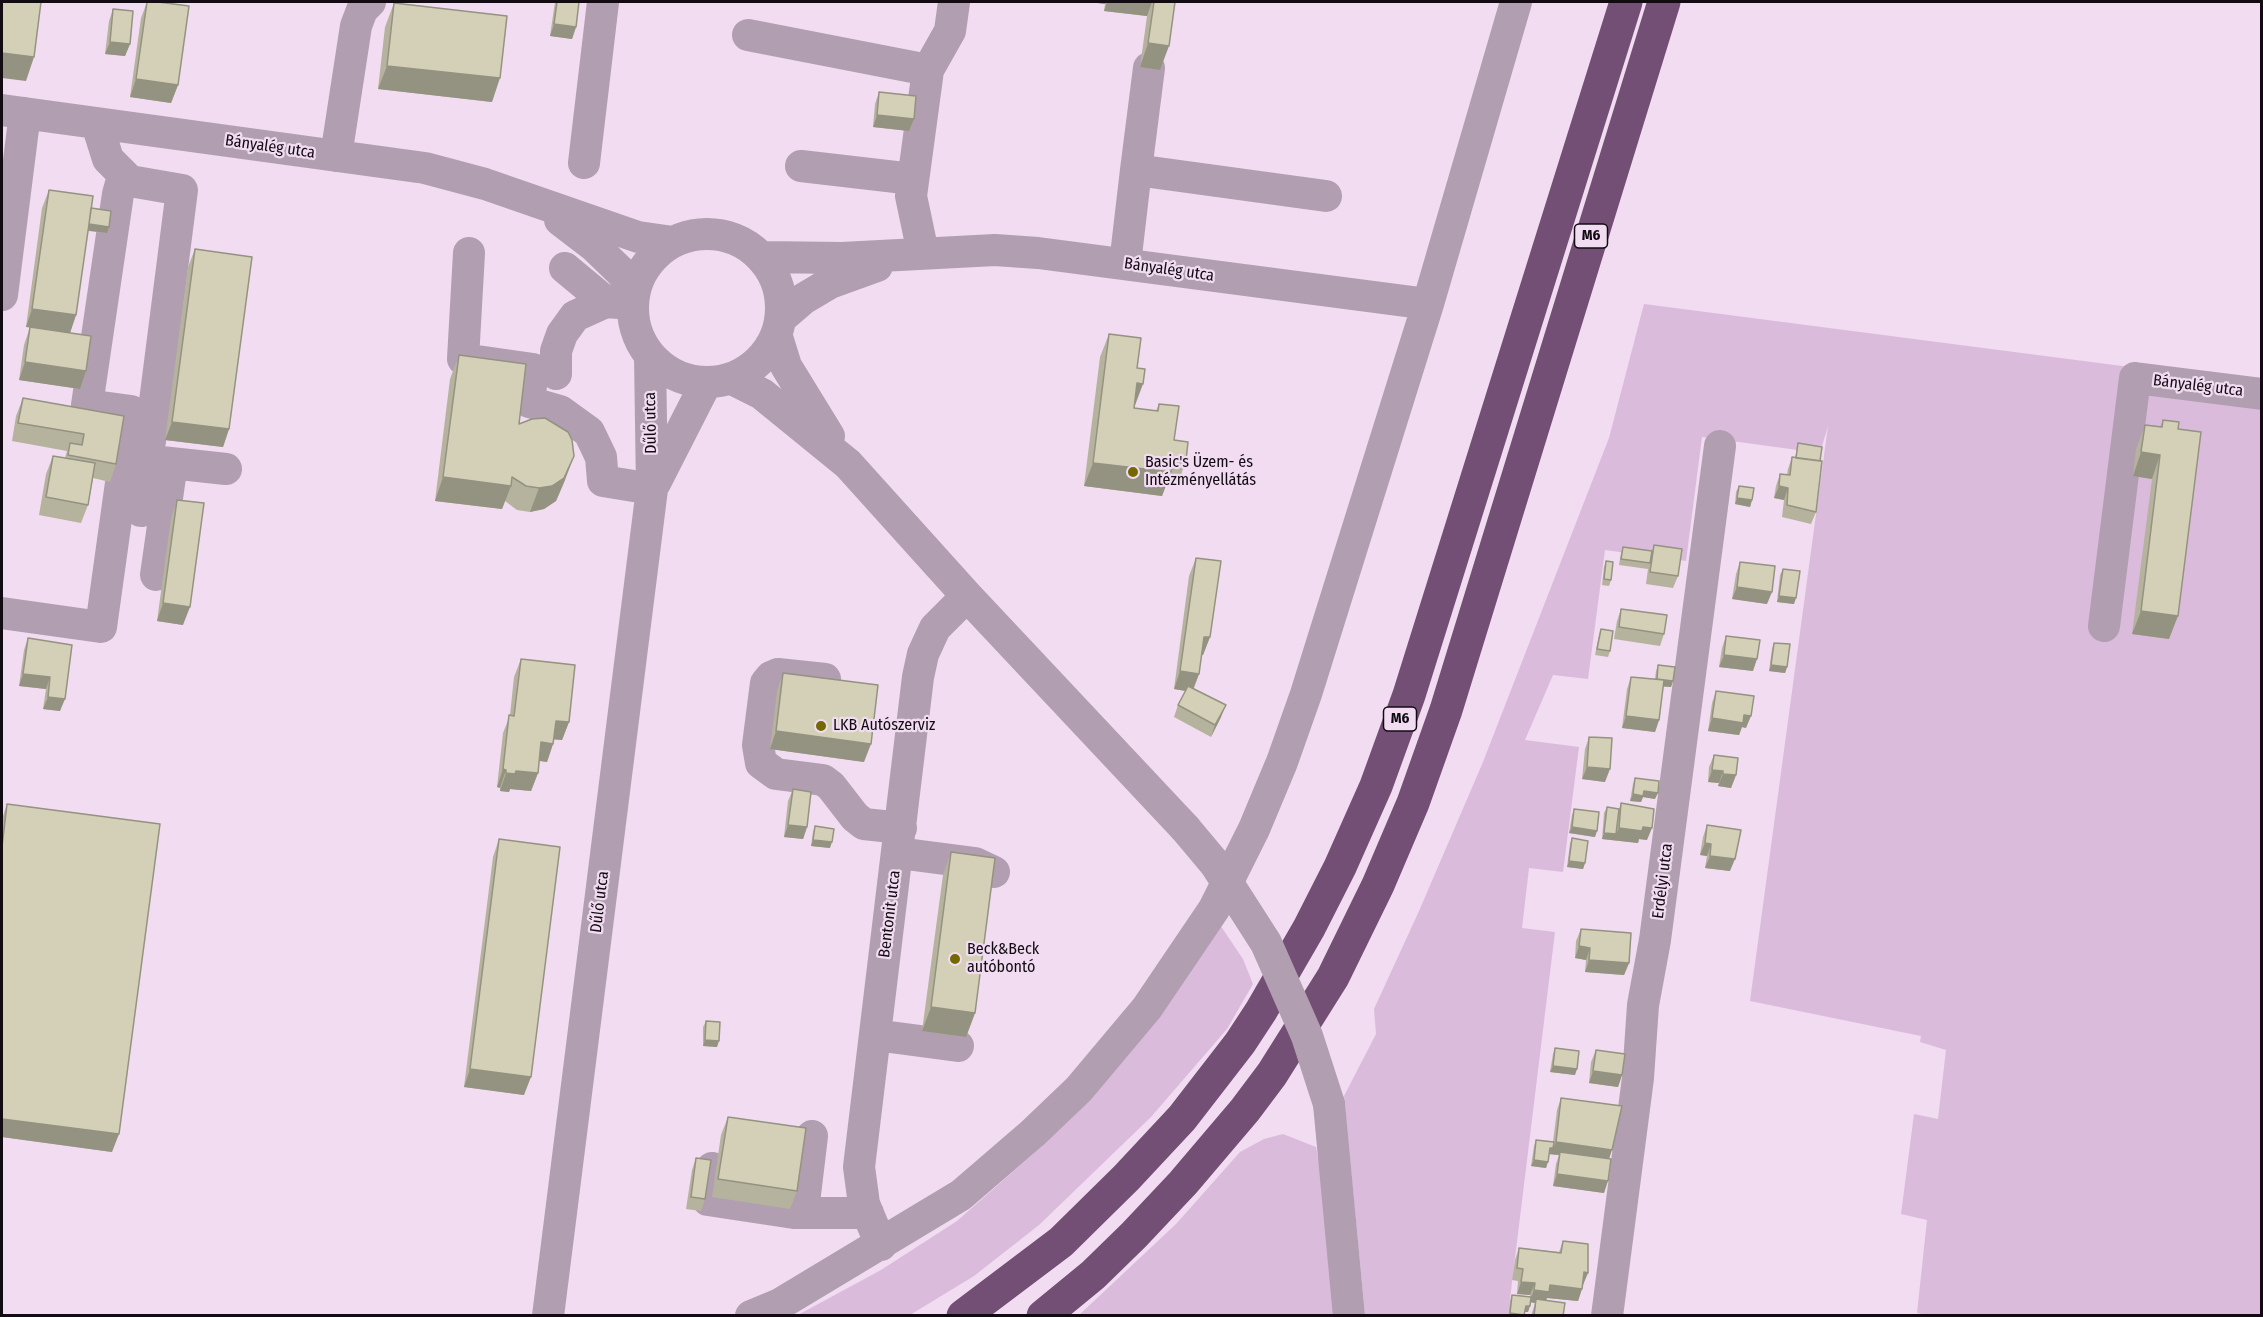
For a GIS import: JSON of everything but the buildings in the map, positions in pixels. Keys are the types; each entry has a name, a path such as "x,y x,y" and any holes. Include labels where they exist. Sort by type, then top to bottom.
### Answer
{"highway":[{"name":"M6","path":"963,1316 1061,1242 1126,1178 1182,1118 1245,1035 1310,928 1376,786 1409,695 1626,2"},
{"name":"M6","path":"1043,1316 1093,1275 1134,1235 1184,1184 1245,1110 1272,1074 1333,977 1378,885 1413,803 1446,710 1664,2"}],"street":[{"path":"336,156 356,26 363,10 370,2"},
{"path":"584,163 603,2"},
{"path":"916,254 911,196 928,70 950,30 954,2"},
{"path":"751,1316 780,1304 961,1195 1033,1133 1079,1089 1147,1008 1214,909 1254,829 1296,723 1428,304 1516,2"},
{"path":"748,35 928,70"},
{"path":"1125,264 1149,68"},
{"path":"2,295 13,112"},
{"name":"Bányalég utca","path":"13,112 425,168 485,184 534,203 638,237 673,242"},
{"path":"97,124 108,159 123,176 138,184 182,190 160,462 156,575"},
{"path":"801,166 913,179"},
{"path":"1136,170 1326,196"},
{"path":"2,613 101,627 131,411 74,408 123,176"},
{"name":"Bányalég utca","path":"534,203 594,246 622,273 624,299 640,340 650,356 666,370 685,379 719,381 751,369 766,355 779,327 803,299 830,283 916,254"},
{"name":"Bányalég utca","path":"624,299 649,263 673,242 691,235 710,233 730,237 747,245 762,257 778,285 779,327"},
{"name":"Bányalég utca","path":"762,257 842,258 994,250 1125,264 1428,304"},
{"path":"469,253 463,359 532,369 529,402 560,411 589,432 601,457 603,481 652,489"},
{"path":"565,268 624,299"},
{"path":"556,374 556,351 567,324 582,311 624,299"},
{"path":"779,327 786,366 848,464"},
{"name":"Dűlő utca","path":"548,1316 652,489 650,356"},
{"name":"Bányalég utca","path":"2104,626 2135,378 2262,394"},
{"path":"719,381 762,393 848,464 967,597 1185,828 1216,865 1266,943 1307,1036 1329,1104 1349,1316"},
{"name":"Dűlő utca","path":"652,489 719,381"},
{"name":"Erdélyi utca","path":"1607,1316 1638,1078 1643,1005 1656,940 1720,446"},
{"path":"160,462 226,469"},
{"path":"141,512 160,462"},
{"name":"Bentonit utca","path":"881,1245 868,1213 859,1167 923,654 935,628 967,597"},
{"path":"854,682 778,674 771,677 766,683 758,754 761,763 776,774 823,780 831,786 855,818 864,824 899,840 975,863 994,872"},
{"path":"874,1035 958,1046"},
{"path":"803,1211 812,1136"},
{"path":"712,1168 708,1200 794,1212 868,1213"}],"shaded area":[{"path":"1644,304 2261,384 2261,1315 1931,1316 1917,1313 1927,1220 1901,1214 1914,1114 1938,1119 1946,1050 1920,1042 1921,1036 1750,1001 1828,426 1820,453 1702,437 1686,561 1605,550 1588,679 1553,675 1525,740 1579,747 1563,872 1529,868 1522,928 1555,932 1508,1315 1365,1315 1344,1096 1376,1034 1374,1009 1483,762 1609,438"},
{"path":"1218,922 1243,959 1253,984 1227,1029 1151,1117 1039,1225 974,1276 910,1315 796,1316 881,1270 957,1221 1042,1146"},
{"path":"1283,1134 1316,1147 1326,1203 1337,1315 1078,1316 1176,1224 1240,1152 1264,1139"}],"place":[{"name":"Basic's Üzem- és Intézményellátás","path":"1133,472"},
{"name":"LKB Autószerviz","path":"821,726"},
{"name":"Beck&Beck autóbontó","path":"955,959"}]}
